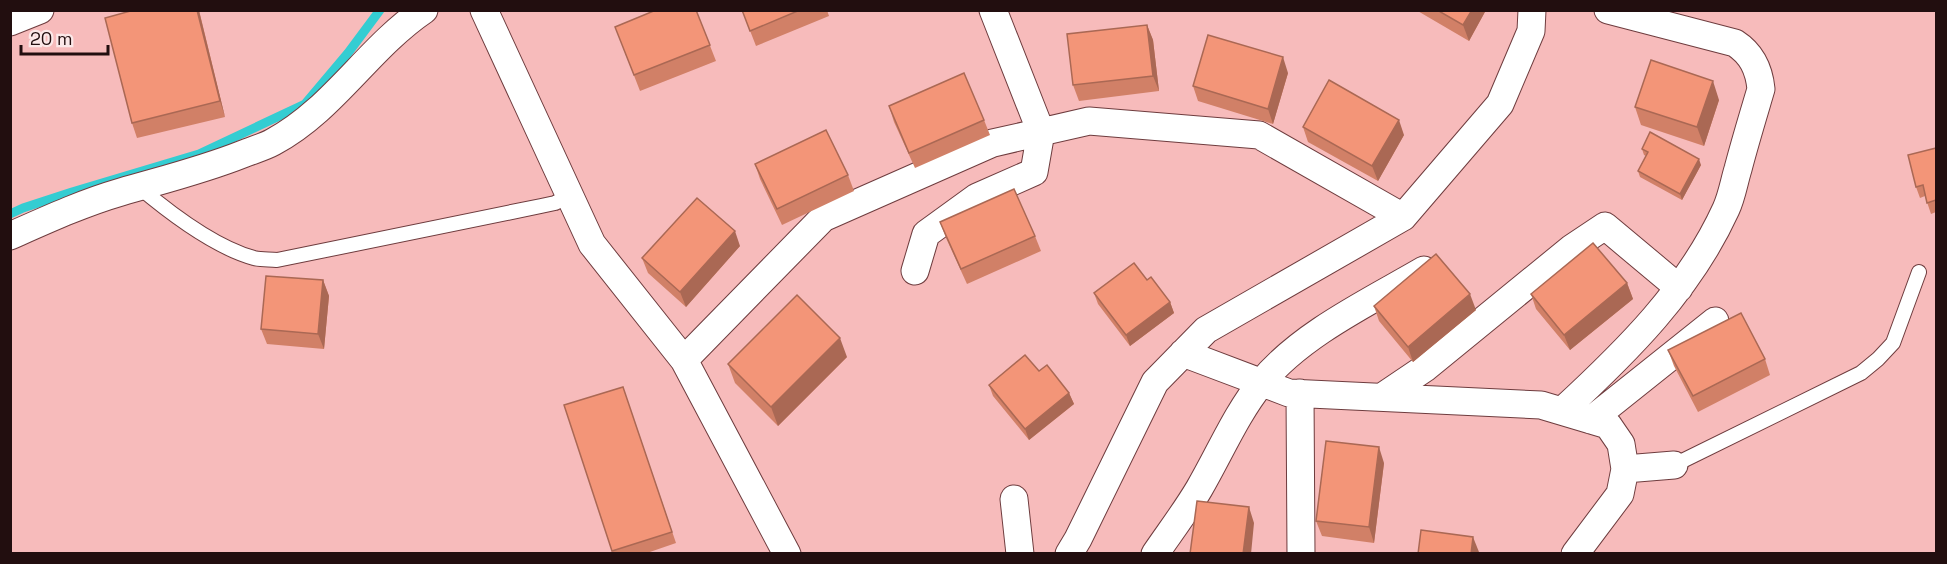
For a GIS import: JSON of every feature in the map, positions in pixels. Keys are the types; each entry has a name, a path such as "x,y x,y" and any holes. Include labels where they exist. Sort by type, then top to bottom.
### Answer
{"street":[{"path":"10,22 40,10"},
{"path":"10,236 119,193 206,168 273,143 313,116 385,43 424,10"},
{"path":"484,10 592,244 684,360 787,554"},
{"path":"915,271 926,234 977,197 1034,172 1041,132 993,10"},
{"path":"1069,554 1155,382 1206,330 1403,217 1500,104 1531,31 1532,10"},
{"path":"1562,411 1616,361 1649,326 1679,288 1705,249 1727,207 1761,89 1760,76 1750,55 1734,43 1608,10"},
{"path":"684,360 824,218 993,142 1089,121 1258,135 1403,217"},
{"path":"1382,397 1425,368 1572,248 1605,226 1679,288"},
{"path":"1155,554 1199,489 1225,438 1261,382 1314,335 1424,270"},
{"path":"1591,420 1715,321"},
{"path":"1183,353 1289,393 1541,405 1608,425 1621,444 1625,469 1620,494 1575,554"},
{"path":"1300,393 1301,554"},
{"path":"1625,469 1674,465"},
{"path":"1014,499 1020,554"}],"lane":[{"path":"139,188 211,239 257,259 277,260 542,206 569,196"},
{"path":"1674,465 1862,373 1893,343 1919,273"}],"building":[{"path":"134,10 197,10 220,101 132,123 105,18"},
{"path":"656,10 696,10 710,45 634,75 615,27"},
{"path":"742,10 800,10 750,31"},
{"path":"1437,10 1472,10 1463,25"},
{"path":"1147,25 1153,76 1073,85 1067,34"},
{"path":"1208,35 1283,57 1268,109 1193,86"},
{"path":"1651,60 1713,81 1697,127 1635,107"},
{"path":"964,73 984,120 909,153 889,106"},
{"path":"1329,80 1399,120 1372,166 1303,127"},
{"path":"826,130 848,175 777,209 755,164"},
{"path":"1650,132 1699,159 1680,194 1638,171 1648,152 1642,149"},
{"path":"1936,148 1936,200 1927,203 1923,185 1916,187 1908,155"},
{"path":"1014,189 1035,236 961,269 940,222"},
{"path":"697,198 735,231 680,292 642,258"},
{"path":"1593,243 1627,283 1564,335 1531,294"},
{"path":"1436,254 1470,294 1408,347 1374,306"},
{"path":"1134,263 1147,280 1151,277 1170,302 1126,335 1094,293"},
{"path":"266,276 323,280 318,334 261,329"},
{"path":"797,295 840,338 771,407 728,364"},
{"path":"1741,313 1765,359 1693,396 1668,350"},
{"path":"1025,355 1039,371 1047,365 1069,393 1025,429 989,385"},
{"path":"623,387 672,532 612,551 564,405"},
{"path":"1326,441 1379,447 1369,527 1316,521"},
{"path":"1197,501 1249,507 1243,554 1190,554"},
{"path":"1421,530 1473,537 1471,554 1418,554"}],"waterway":[{"path":"10,214 72,192 199,154 305,104 348,53 380,10"}]}
